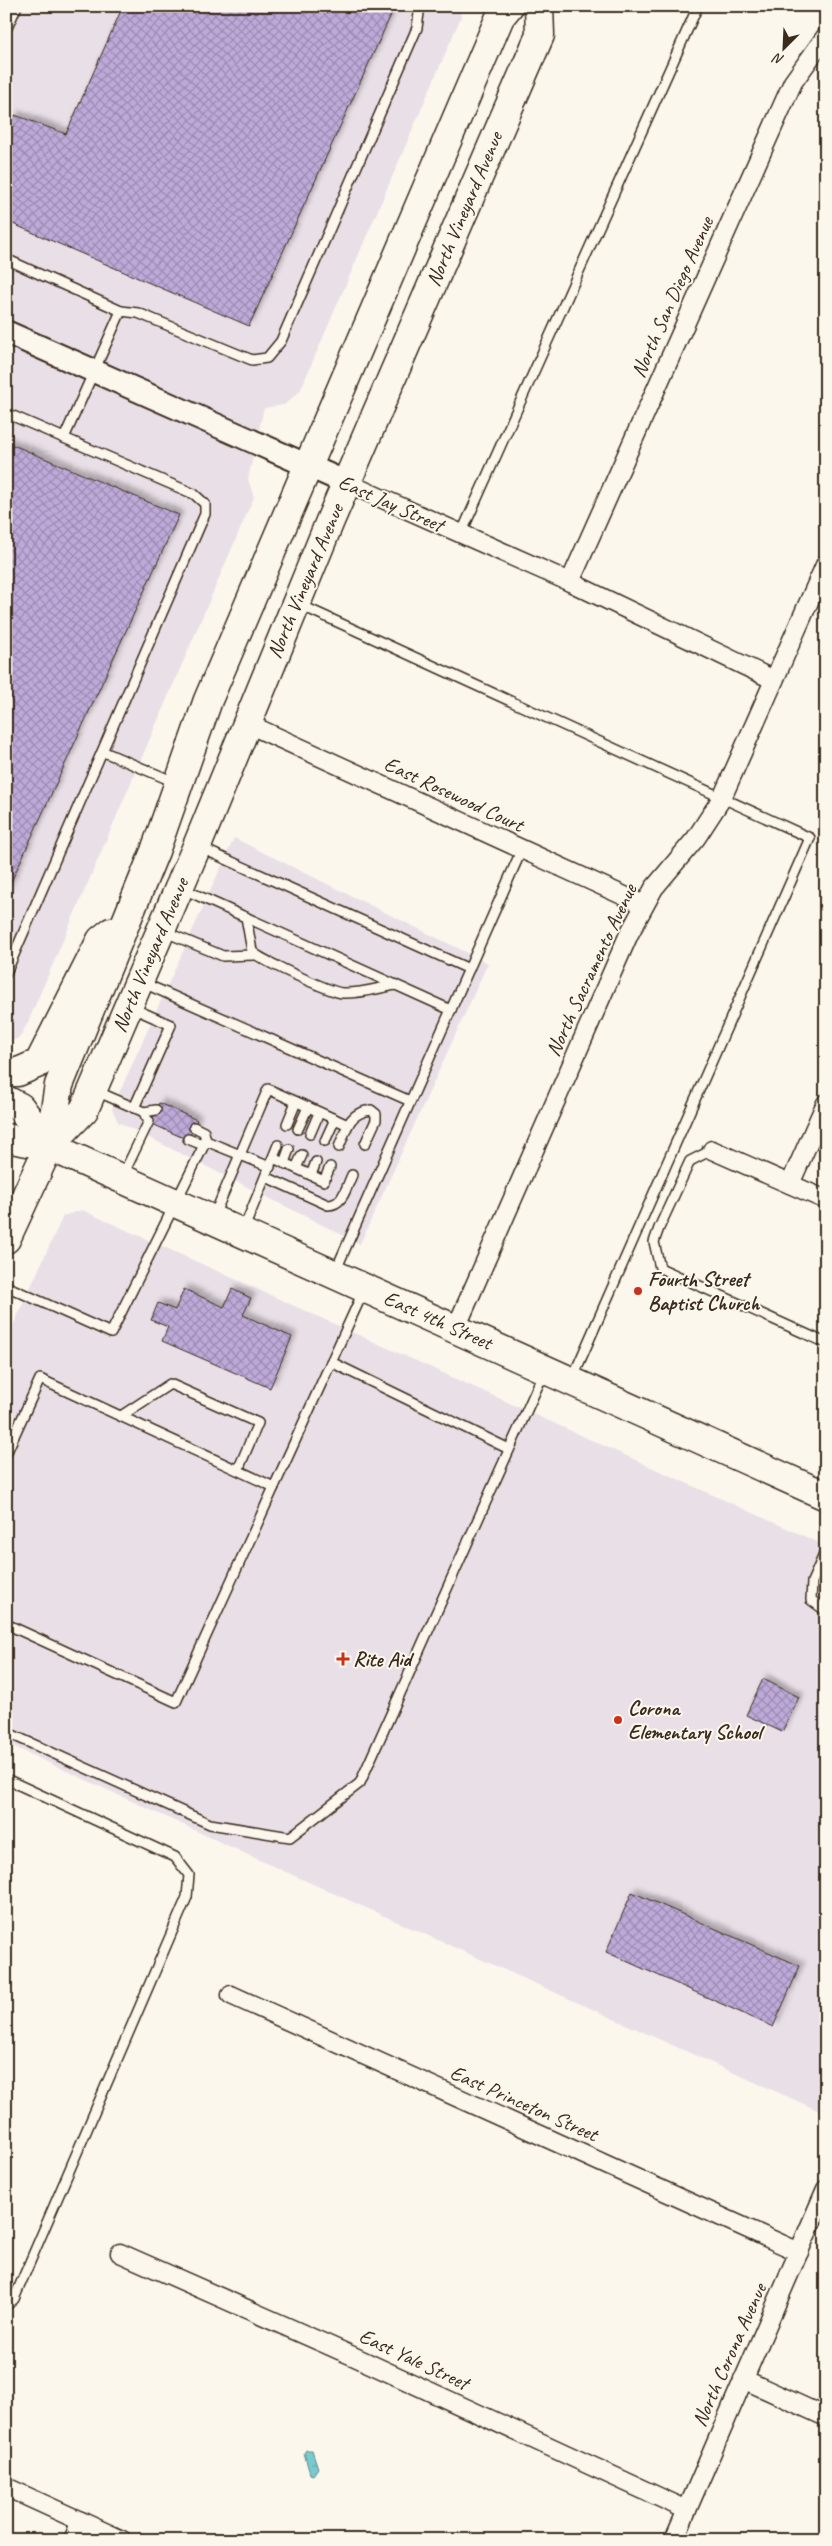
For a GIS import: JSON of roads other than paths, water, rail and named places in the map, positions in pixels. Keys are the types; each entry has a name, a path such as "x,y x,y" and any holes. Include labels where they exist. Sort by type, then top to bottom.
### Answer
{"main road":[{"name":"North Vineyard Avenue","path":"6,1239 49,1146 59,1085 155,850 208,700 500,17 509,6"},
{"name":"North Vineyard Avenue","path":"49,1146 84,1110 197,846 296,603 540,35 538,6"},
{"path":"178,887 171,869 172,852 212,742 208,700"},
{"path":"6,1072 18,1072 39,1063 101,940 128,918"},
{"name":"East 4th Street","path":"6,1100 20,1106 49,1146"},
{"name":"East 4th Street","path":"6,1138 49,1146 826,1496"}],"street":[{"name":"North San Diego Avenue","path":"570,582 793,82 826,36"},
{"name":"East Jay Street","path":"6,332 570,582 774,680"},
{"name":"North Sacramento Avenue","path":"456,1328 644,905 654,888 696,838 722,798 826,563"},
{"name":"East Rosewood Court","path":"246,723 644,905"},
{"path":"790,1184 826,1103"},
{"path":"712,1150 826,1200"},
{"name":"East Princeton Street","path":"231,1995 799,2252"},
{"name":"North Corona Avenue","path":"674,2540 826,2189"},
{"name":"East Yale Street","path":"120,2253 355,2357 687,2510"},
{"path":"743,2379 826,2417"},
{"path":"6,2488 122,2540"},
{"path":"73,2540 81,2521"}],"lane":[{"path":"6,30 17,6"},
{"path":"6,259 121,311 138,313 252,360 267,358 281,341 417,28 420,6"},
{"path":"461,534 698,6"},
{"path":"64,438 121,311"},
{"path":"6,413 194,494 205,504 205,514 104,752 6,973"},
{"path":"296,603 810,838 571,1381"},
{"path":"104,752 177,784"},
{"path":"197,846 468,969"},
{"path":"334,1274 522,849"},
{"path":"178,887 451,1010"},
{"path":"246,917 254,955"},
{"path":"160,930 223,956 234,958 254,955 335,992 355,992 396,985"},
{"path":"138,981 410,1101"},
{"path":"128,1006 170,1025 134,1108"},
{"path":"93,1089 134,1108 148,1118"},
{"path":"212,1220 268,1089 348,1125"},
{"path":"287,1124 296,1102"},
{"path":"298,1129 308,1107"},
{"path":"121,1180 148,1118 156,1110"},
{"path":"339,1147 353,1116 359,1112 371,1110 376,1114 376,1120 365,1144"},
{"path":"310,1134 320,1112"},
{"path":"325,1141 335,1119"},
{"path":"6,1286 111,1333 206,1141 204,1132 194,1127"},
{"path":"188,1139 198,1143 206,1141 270,1167"},
{"path":"242,1233 278,1145"},
{"path":"284,1163 290,1149"},
{"path":"712,1150 690,1161 659,1228 654,1242 660,1268 826,1343"},
{"path":"296,1168 302,1154"},
{"path":"273,1158 324,1181 330,1167"},
{"path":"310,1175 316,1162"},
{"path":"266,1177 328,1205 335,1205 340,1202 352,1175"},
{"path":"6,1624 176,1702 365,1288"},
{"path":"331,1362 510,1449"},
{"path":"6,1732 210,1824 290,1837 360,1783 545,1370"},
{"path":"6,1454 10,1434 40,1379 274,1486"},
{"path":"122,1416 170,1384 258,1423 238,1470"},
{"path":"826,1550 810,1589 811,1600 826,1612"},
{"path":"6,1779 175,1857 189,1875 187,1897 14,2299 6,2306"}],"water":[{"path":"306,2450 312,2450 318,2468 313,2475 310,2474 304,2453"}],"place":[{"name":"Fourth Street Baptist Church","path":"638,1291"},
{"name":"Rite Aid","path":"343,1659"},
{"name":"Corona Elementary School","path":"618,1720"}]}
